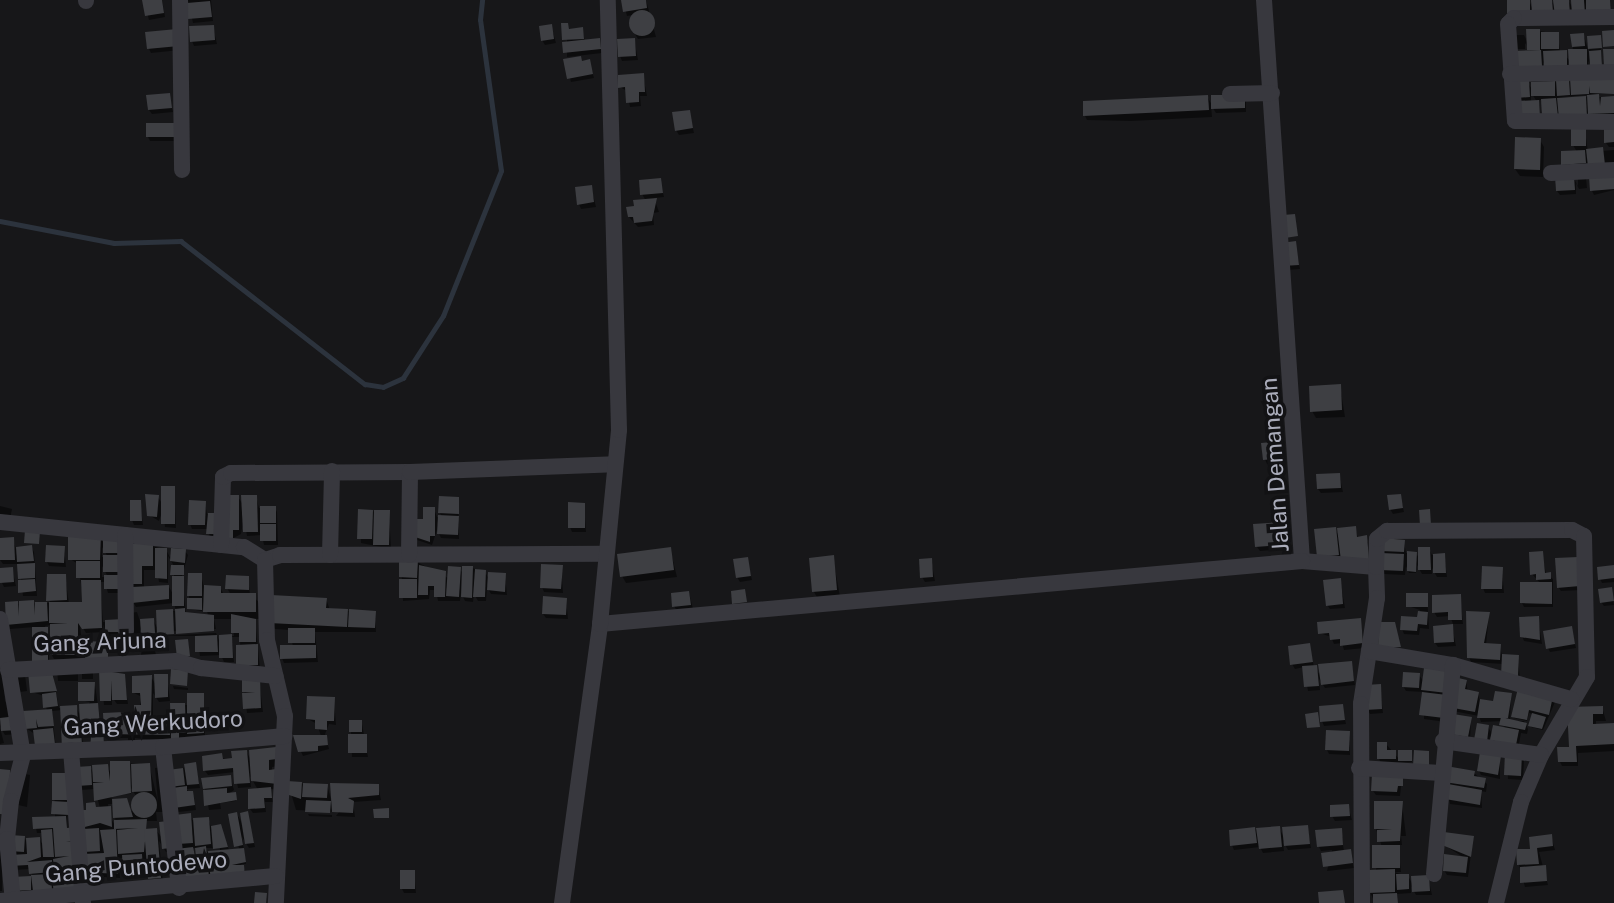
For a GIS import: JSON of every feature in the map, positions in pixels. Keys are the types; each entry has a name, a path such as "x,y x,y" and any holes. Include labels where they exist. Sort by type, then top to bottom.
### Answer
{"street":[{"path":"180,0 182,170"},
{"path":"562,903 600,624 619,430 608,0"},
{"name":"Jalan Demangan","path":"1264,0 1302,561 1376,568"},
{"path":"1614,17 1511,19 1510,74 1511,114 1517,123 1614,122"},
{"path":"1510,74 1614,72"},
{"path":"1230,94 1272,93"},
{"path":"1551,173 1614,170"},
{"path":"221,545 223,477 240,470 410,472 614,464"},
{"path":"330,555 332,471"},
{"path":"409,555 410,472"},
{"path":"0,522 251,549 265,559"},
{"path":"1362,903 1359,768 1362,692 1369,651 1377,540 1387,531 1581,533 1585,540 1586,682 1572,699 1541,755 1511,831 1496,903"},
{"path":"125,535 126,631"},
{"path":"265,559 275,555 605,554"},
{"path":"265,559 267,640 276,676 285,736 276,903"},
{"path":"600,624 1302,561"},
{"path":"0,619 23,755 11,801 7,839 9,901"},
{"path":"1369,651 1453,665 1572,699"},
{"name":"Gang Arjuna","path":"8,670 176,661 201,668 276,676"},
{"path":"1434,874 1443,741 1453,665"},
{"name":"Gang Werkudoro","path":"23,755 163,747 285,736"},
{"path":"1443,741 1541,755"},
{"path":"163,747 179,888"},
{"path":"71,751 83,900"},
{"path":"0,753 23,755"},
{"path":"1359,768 1441,773"},
{"name":"Gang Puntodewo","path":"9,901 83,900 276,876"}],"building":[{"path":"142,0 162,0 164,13 145,16"},
{"path":"621,0 646,0 647,8 623,12"},
{"path":"1507,0 1530,0 1530,12 1507,13"},
{"path":"1531,0 1552,0 1553,12 1532,13"},
{"path":"1553,0 1569,0 1570,15 1555,16"},
{"path":"1571,0 1584,0 1585,14 1572,15"},
{"path":"1586,0 1610,0 1611,13 1586,13"},
{"path":"210,1 212,17 188,19 187,3"},
{"path":"642,10 651,14 655,23 651,32 642,36 633,32 629,23 633,14"},
{"path":"561,23 568,23 569,29 583,27 584,39 562,40"},
{"path":"552,24 554,39 541,41 539,26"},
{"path":"214,25 215,40 190,42 189,26"},
{"path":"177,29 179,46 147,49 145,32"},
{"path":"1526,29 1540,29 1540,50 1527,50"},
{"path":"1614,30 1614,46 1603,47 1602,31"},
{"path":"1541,32 1559,32 1559,49 1541,49"},
{"path":"1584,33 1585,46 1572,47 1570,34"},
{"path":"1601,35 1602,48 1588,49 1587,36"},
{"path":"600,38 601,49 563,53 562,42"},
{"path":"635,38 636,56 618,57 617,39"},
{"path":"1568,49 1587,49 1587,65 1569,66"},
{"path":"1603,49 1614,49 1614,66 1604,66"},
{"path":"1541,50 1542,66 1513,67 1513,51"},
{"path":"1567,50 1567,66 1544,67 1543,51"},
{"path":"1601,50 1602,66 1590,66 1589,51"},
{"path":"581,56 582,61 590,59 593,74 567,79 563,59"},
{"path":"644,73 645,92 639,92 639,102 626,103 625,87 618,88 618,75"},
{"path":"1614,76 1614,94 1590,93 1590,86 1589,94 1571,95 1570,78"},
{"path":"1569,79 1570,95 1557,96 1556,80"},
{"path":"1514,81 1529,81 1530,97 1515,98"},
{"path":"1555,81 1555,96 1531,96 1531,82"},
{"path":"170,93 172,108 148,110 146,95"},
{"path":"1599,94 1600,106 1601,97 1614,96 1614,113 1588,114 1587,95"},
{"path":"1208,95 1209,110 1083,116 1083,101"},
{"path":"1211,95 1245,95 1245,108 1211,109"},
{"path":"1586,96 1587,117 1559,119 1557,98"},
{"path":"1556,98 1558,117 1542,118 1541,99"},
{"path":"1539,100 1540,118 1516,119 1515,101"},
{"path":"690,110 693,128 675,131 672,112"},
{"path":"146,123 177,123 177,137 146,137"},
{"path":"1614,126 1614,142 1604,143 1604,127"},
{"path":"1571,129 1586,129 1586,146 1571,146"},
{"path":"1515,137 1541,138 1540,170 1514,169"},
{"path":"1603,147 1605,165 1588,167 1586,149"},
{"path":"1585,150 1586,163 1561,165 1561,151"},
{"path":"1614,175 1614,189 1590,191 1589,177"},
{"path":"1555,176 1574,176 1575,190 1556,191"},
{"path":"661,178 663,193 640,195 639,180"},
{"path":"592,185 594,202 577,205 575,187"},
{"path":"657,198 652,221 634,223 633,217 628,217 626,207 634,206 633,200"},
{"path":"1295,214 1298,236 1285,238 1283,215"},
{"path":"1296,241 1299,265 1283,266 1281,243"},
{"path":"1341,384 1342,410 1310,412 1309,386"},
{"path":"1282,441 1284,458 1263,460 1261,443"},
{"path":"1340,473 1341,488 1317,489 1316,474"},
{"path":"161,486 175,486 175,524 161,524"},
{"path":"145,494 159,495 157,517 147,516"},
{"path":"1401,494 1403,508 1389,510 1387,495"},
{"path":"229,495 239,495 239,530 233,530 233,538 224,538"},
{"path":"241,495 257,495 258,532 243,532"},
{"path":"439,496 459,497 459,514 438,513"},
{"path":"130,500 141,500 142,521 130,521"},
{"path":"189,500 206,501 205,525 188,525"},
{"path":"568,502 585,503 585,528 568,528"},
{"path":"260,506 276,506 276,523 260,523"},
{"path":"423,507 435,507 435,536 430,536 430,542 412,536 413,519 423,519"},
{"path":"358,509 373,510 372,539 357,539"},
{"path":"1430,509 1431,525 1420,526 1419,510"},
{"path":"374,510 390,510 389,545 373,545"},
{"path":"208,513 221,513 219,534 206,534"},
{"path":"438,515 459,516 458,535 437,534"},
{"path":"1281,522 1283,545 1255,547 1253,524"},
{"path":"260,524 276,524 276,541 260,541"},
{"path":"1356,526 1357,537 1367,535 1369,560 1341,561 1337,528"},
{"path":"1336,527 1339,555 1317,557 1314,529"},
{"path":"25,530 40,531 39,544 24,543"},
{"path":"68,534 101,534 100,560 68,560"},
{"path":"14,537 15,560 0,560 0,538"},
{"path":"103,538 120,538 120,553 103,553"},
{"path":"1382,538 1405,540 1404,552 1381,551"},
{"path":"126,544 153,544 153,566 142,566 142,584 126,584"},
{"path":"32,545 34,561 17,562 16,547"},
{"path":"46,545 65,546 64,563 45,562"},
{"path":"671,547 674,570 620,577 617,554"},
{"path":"1418,547 1430,547 1431,570 1418,570"},
{"path":"155,548 167,548 167,579 155,578"},
{"path":"171,548 186,549 185,563 170,561"},
{"path":"1407,551 1417,552 1416,572 1407,571"},
{"path":"1543,551 1545,573 1551,572 1551,579 1536,580 1536,574 1530,575 1529,552"},
{"path":"1381,553 1404,554 1403,571 1380,570"},
{"path":"1445,553 1446,573 1433,573 1433,554"},
{"path":"103,555 120,555 120,572 103,572"},
{"path":"834,555 837,590 812,592 809,558"},
{"path":"748,557 751,576 736,578 733,559"},
{"path":"1578,557 1580,586 1557,588 1555,558"},
{"path":"932,558 933,577 920,578 919,559"},
{"path":"399,560 418,560 417,578 399,577"},
{"path":"76,561 100,561 100,578 76,578"},
{"path":"35,563 35,578 18,579 17,564"},
{"path":"541,564 563,565 561,589 540,588"},
{"path":"171,565 184,565 184,575 170,575"},
{"path":"419,565 446,571 445,597 434,597 434,586 428,586 428,595 418,595"},
{"path":"1614,565 1614,578 1598,580 1597,567"},
{"path":"448,566 461,567 459,597 446,596"},
{"path":"462,566 473,566 472,598 461,597"},
{"path":"1482,566 1503,567 1502,589 1481,589"},
{"path":"13,567 14,582 0,583 0,568"},
{"path":"475,569 486,570 485,597 473,597"},
{"path":"488,572 506,573 505,592 487,590"},
{"path":"188,573 202,573 202,596 187,596"},
{"path":"47,574 66,574 67,600 46,601"},
{"path":"104,575 119,575 120,589 104,589"},
{"path":"226,575 249,576 249,590 225,589"},
{"path":"172,576 184,576 184,606 172,606"},
{"path":"1341,578 1343,604 1326,606 1323,580"},
{"path":"35,579 36,591 18,593 18,580"},
{"path":"399,579 417,579 417,598 399,598"},
{"path":"81,580 101,580 102,628 82,629 78,623 78,639 50,639 50,624 68,623 49,623 49,602 82,602"},
{"path":"1520,582 1552,582 1552,604 1520,603"},
{"path":"169,585 169,599 132,603 132,587"},
{"path":"204,585 221,586 221,593 256,593 256,612 203,612"},
{"path":"1612,587 1614,601 1600,603 1598,589"},
{"path":"745,589 747,602 732,604 731,591"},
{"path":"689,591 691,605 672,607 671,593"},
{"path":"1406,593 1428,593 1428,607 1406,607"},
{"path":"1461,594 1462,620 1448,620 1448,612 1432,613 1432,595"},
{"path":"271,595 327,598 326,608 348,609 347,627 269,623"},
{"path":"543,596 567,598 566,615 542,614"},
{"path":"187,598 202,598 202,610 187,609"},
{"path":"34,600 35,615 35,602 47,602 48,621 6,625 5,602 18,601 19,616 19,601"},
{"path":"185,608 185,612 214,615 214,631 176,634 175,609"},
{"path":"173,609 174,634 157,635 156,610"},
{"path":"349,609 376,611 375,628 348,627"},
{"path":"1418,611 1428,612 1427,625 1418,624 1417,631 1400,630 1401,616 1417,617"},
{"path":"1466,611 1490,612 1484,643 1501,644 1500,660 1467,658"},
{"path":"231,614 256,619 256,642 239,642 239,633 231,633"},
{"path":"1539,616 1540,640 1520,637 1519,617"},
{"path":"154,618 155,633 141,634 140,619"},
{"path":"1361,618 1363,643 1340,646 1340,639 1330,640 1329,633 1318,634 1317,622"},
{"path":"123,619 123,632 105,632 105,620"},
{"path":"1379,622 1395,622 1401,647 1378,647"},
{"path":"1453,624 1454,642 1434,643 1433,626"},
{"path":"1572,626 1575,644 1546,649 1543,631"},
{"path":"32,627 48,627 48,639 32,639"},
{"path":"288,628 315,628 315,643 288,643"},
{"path":"232,634 233,658 219,658 219,635"},
{"path":"217,635 218,652 195,652 195,636"},
{"path":"136,638 154,638 155,651 136,651"},
{"path":"188,639 190,656 177,658 175,640"},
{"path":"32,640 48,640 48,662 32,662"},
{"path":"50,641 82,642 82,655 50,655"},
{"path":"85,641 108,642 108,658 85,658"},
{"path":"1310,643 1313,662 1290,665 1288,646"},
{"path":"258,644 258,665 236,665 236,645"},
{"path":"280,645 316,645 316,658 280,659"},
{"path":"1502,654 1519,655 1518,676 1501,676"},
{"path":"1352,661 1354,681 1321,685 1318,664"},
{"path":"1317,665 1319,686 1304,687 1302,666"},
{"path":"1424,668 1450,671 1447,693 1421,690"},
{"path":"51,669 57,691 30,693 28,671"},
{"path":"171,669 188,670 187,686 170,684"},
{"path":"99,670 125,674 127,700 112,700 111,680 111,701 100,701"},
{"path":"1403,672 1420,673 1419,688 1402,687"},
{"path":"154,674 168,674 168,697 155,698"},
{"path":"152,675 151,720 169,719 170,735 104,734 103,713 124,712 124,718 135,717 134,705 141,705 140,693 132,693 132,676"},
{"path":"260,677 261,708 243,709 242,693 255,692 242,692 242,678"},
{"path":"1454,677 1467,680 1465,689 1479,692 1475,712 1448,707"},
{"path":"78,682 95,682 94,701 78,701"},
{"path":"1381,684 1382,709 1365,710 1365,685"},
{"path":"1518,688 1553,696 1549,715 1529,710 1527,720 1511,717"},
{"path":"1495,691 1512,693 1508,718 1477,718 1480,699 1493,701"},
{"path":"56,692 58,706 43,708 42,694"},
{"path":"1422,692 1447,695 1444,718 1419,715"},
{"path":"187,693 204,693 204,733 187,734"},
{"path":"307,696 335,697 334,721 327,721 327,730 315,729 315,720 306,719"},
{"path":"98,703 100,724 80,725 79,704"},
{"path":"170,703 185,703 186,733 179,733 179,739 171,739"},
{"path":"1343,704 1345,720 1320,722 1319,706"},
{"path":"77,705 78,725 61,726 60,706"},
{"path":"1603,706 1603,714 1593,714 1593,724 1614,723 1614,744 1576,746 1577,762 1558,762 1557,747 1569,747 1567,707"},
{"path":"52,709 54,726 38,727 36,719 37,728 25,729 23,711"},
{"path":"1318,712 1320,727 1307,728 1305,714"},
{"path":"1532,713 1546,717 1542,729 1528,726"},
{"path":"1453,714 1472,717 1468,737 1450,734"},
{"path":"17,716 18,730 1,731 0,718"},
{"path":"1501,717 1527,723 1525,730 1499,725"},
{"path":"349,720 362,720 362,732 349,732"},
{"path":"1477,723 1489,725 1487,742 1474,740"},
{"path":"103,725 104,747 90,748 92,726"},
{"path":"1493,725 1519,730 1516,745 1490,740"},
{"path":"81,727 82,746 62,748 61,728"},
{"path":"53,728 55,744 35,746 33,730"},
{"path":"1326,730 1350,731 1349,751 1325,750"},
{"path":"348,734 367,734 367,753 348,753"},
{"path":"293,735 327,735 328,745 318,746 318,751 298,752"},
{"path":"1377,742 1387,742 1387,750 1396,750 1396,759 1377,759"},
{"path":"276,747 277,759 269,760 269,770 276,769 277,784 251,781 249,750"},
{"path":"247,750 250,783 234,784 233,768 203,771 202,756 222,753 223,759 232,758 231,751"},
{"path":"1398,750 1412,750 1412,761 1398,761"},
{"path":"1414,750 1429,751 1429,767 1413,766"},
{"path":"1480,752 1501,756 1498,775 1477,771"},
{"path":"1505,752 1522,753 1521,776 1504,775"},
{"path":"110,761 130,761 131,793 94,801 93,783 104,782 93,782 92,765 108,764 110,781"},
{"path":"196,762 199,784 187,785 184,764"},
{"path":"150,763 152,791 132,792 131,764"},
{"path":"91,766 92,785 77,786 76,767"},
{"path":"1446,766 1475,771 1474,776 1486,778 1484,788 1444,782"},
{"path":"183,768 185,785 170,787 168,770"},
{"path":"0,769 10,770 9,815 0,814"},
{"path":"52,773 70,773 69,800 52,800"},
{"path":"1372,774 1403,776 1403,786 1398,786 1397,792 1371,791"},
{"path":"231,775 232,786 203,789 201,778"},
{"path":"287,781 302,782 301,799 286,794"},
{"path":"303,783 328,784 327,798 302,797"},
{"path":"330,783 379,784 379,795 348,798 354,801 353,813 332,812"},
{"path":"1448,784 1482,790 1480,805 1445,799"},
{"path":"187,786 187,791 193,791 195,805 174,808 172,788"},
{"path":"271,787 272,798 264,798 265,808 248,809 248,789"},
{"path":"227,788 227,793 236,792 237,800 204,806 203,790"},
{"path":"144,792 153,796 157,805 153,814 144,818 135,814 131,805 135,796"},
{"path":"127,798 133,817 113,818 112,799"},
{"path":"306,800 331,801 330,813 305,812"},
{"path":"52,801 69,802 69,815 51,814"},
{"path":"1374,801 1403,801 1400,841 1377,842 1377,830 1392,829 1374,829"},
{"path":"95,802 96,807 111,806 112,827 100,823 81,828 79,810 86,810 86,803"},
{"path":"1349,804 1350,816 1330,817 1330,805"},
{"path":"389,808 389,818 374,818 373,809"},
{"path":"248,811 254,843 245,844 240,813"},
{"path":"237,812 243,845 234,847 228,814"},
{"path":"191,813 193,843 178,844 175,815"},
{"path":"66,816 67,828 76,827 77,841 66,842 76,842 79,870 54,872 53,859 69,856 55,857 53,828 33,829 32,817"},
{"path":"209,817 211,844 195,846 193,818"},
{"path":"147,819 144,852 118,854 117,830 138,828 114,829 114,820"},
{"path":"168,821 171,848 162,849 159,822"},
{"path":"221,824 228,847 213,849 211,826"},
{"path":"1308,825 1310,844 1284,846 1282,827"},
{"path":"1280,826 1282,847 1259,849 1256,828"},
{"path":"1255,827 1257,843 1230,846 1229,830"},
{"path":"99,828 100,851 84,852 83,829"},
{"path":"157,828 161,878 148,879 144,829"},
{"path":"1342,828 1343,845 1317,847 1315,830"},
{"path":"52,829 54,857 43,857 41,830"},
{"path":"116,829 118,874 84,872 83,854 104,853 100,830"},
{"path":"1444,832 1474,836 1471,857 1442,845"},
{"path":"1552,834 1553,846 1537,848 1539,864 1517,865 1516,849 1530,849 1529,837"},
{"path":"10,835 25,836 24,852 9,851"},
{"path":"40,837 41,857 27,862 52,860 52,872 29,874 28,865 10,866 10,855 27,854 26,838"},
{"path":"1372,845 1400,845 1400,868 1372,868"},
{"path":"206,846 209,877 179,883 176,849 193,847 197,865 195,848"},
{"path":"244,848 246,862 232,865 244,865 245,876 211,883 208,851"},
{"path":"1351,849 1353,863 1323,867 1321,853"},
{"path":"142,854 143,872 123,873 122,855"},
{"path":"1444,854 1468,857 1466,873 1443,871"},
{"path":"1546,865 1547,881 1520,883 1520,867"},
{"path":"1395,869 1395,892 1368,893 1368,870"},
{"path":"400,870 415,870 415,889 400,889"},
{"path":"79,873 81,895 54,897 52,874"},
{"path":"51,874 52,890 33,891 31,875"},
{"path":"1396,874 1409,874 1409,889 1397,890"},
{"path":"1429,875 1430,891 1412,892 1411,876"},
{"path":"31,876 31,890 13,891 12,877"},
{"path":"1343,890 1345,903 1319,903 1318,892"},
{"path":"255,892 267,893 266,903 254,903"},
{"path":"1397,893 1398,903 1373,903 1373,894"}],"waterway":[{"path":"0,221 114,243 181,241 365,384 383,387 403,378 443,316 501,171 480,20 482,0"}]}
